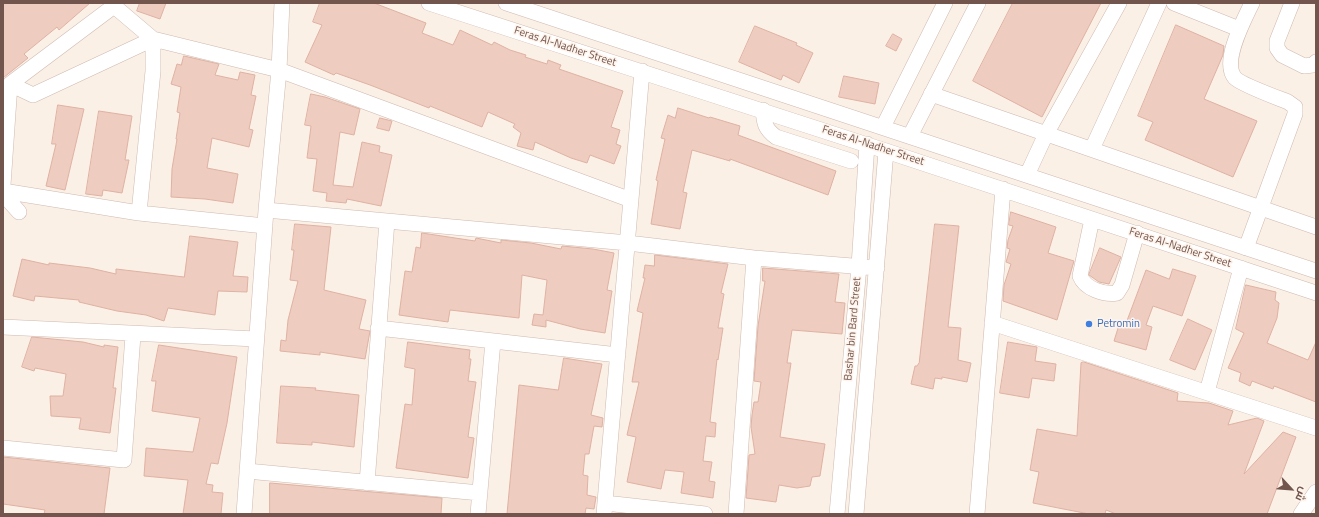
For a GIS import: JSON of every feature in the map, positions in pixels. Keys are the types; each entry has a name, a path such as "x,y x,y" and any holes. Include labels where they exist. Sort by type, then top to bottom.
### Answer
{"street":[{"path":"244,514 266,210 279,70 282,3"},
{"name":"Feras Al-Nadher Street","path":"429,3 867,144 1316,293"},
{"name":"Feras Al-Nadher Street","path":"506,3 1027,174 1316,271"},
{"path":"883,127 946,3"},
{"path":"910,136 978,3"},
{"path":"1027,174 1046,134 1119,3"},
{"path":"1092,149 1159,3"},
{"path":"1174,3 1239,29"},
{"path":"1246,248 1295,114 1295,107 1288,102 1235,80 1230,71 1230,61 1239,29 1252,3"},
{"path":"1292,3 1276,41 1277,48 1282,55 1304,66 1313,65 1316,62"},
{"path":"3,185 10,84 114,6 154,39 279,70 631,200"},
{"path":"10,84 34,95 154,39"},
{"path":"139,213 153,71 154,39"},
{"path":"642,71 605,508 705,514"},
{"path":"932,94 1316,227"},
{"path":"762,110 764,126 768,132 776,137 851,161"},
{"name":"Bashar bin Bard Street","path":"837,514 859,266 867,144"},
{"name":"Bashar bin Bard Street","path":"856,514 886,151"},
{"path":"977,514 1003,189"},
{"path":"3,193 139,213 265,226"},
{"path":"3,193 18,212"},
{"path":"266,210 628,244 754,258 877,268"},
{"path":"1092,219 1080,276 1083,284 1090,288 1111,294 1117,293 1122,285 1136,233"},
{"path":"367,483 387,221"},
{"path":"736,514 754,258"},
{"path":"1207,392 1241,268"},
{"path":"992,323 1316,428"},
{"path":"3,327 133,335 256,339"},
{"path":"378,328 618,355"},
{"path":"3,448 124,460 133,335"},
{"path":"478,514 493,341"},
{"path":"247,471 480,493"},
{"path":"1301,514 1316,492"}],"building":[{"path":"3,3 90,3 59,30 57,27 24,54 28,58 3,78"},
{"path":"140,3 166,3 160,19 137,11"},
{"path":"320,3 374,3 426,23 422,33 453,45 460,30 492,45 494,42 510,50 526,55 525,57 547,64 548,60 561,65 559,69 623,91 611,127 620,130 616,144 621,146 614,164 590,155 587,163 571,158 535,142 533,150 517,146 521,133 513,127 515,124 488,112 482,127 430,106 429,108 336,73 334,75 305,62 322,25 313,22"},
{"path":"1013,3 1101,3 1042,117 973,81"},
{"path":"1176,25 1224,46 1223,55 1204,99 1257,121 1233,177 1145,140 1153,122 1138,116"},
{"path":"755,26 797,43 796,45 813,53 799,83 783,75 781,80 739,62"},
{"path":"893,34 902,39 896,51 886,46"},
{"path":"184,56 219,64 215,75 238,80 240,72 255,75 251,95 256,96 249,129 253,130 249,147 212,138 207,168 238,174 233,203 205,199 171,197 172,169 180,113 177,112 181,87 171,84 177,64 181,65"},
{"path":"844,76 879,83 875,104 839,97"},
{"path":"311,94 325,97 360,109 354,135 340,132 333,185 353,187 362,142 380,146 379,152 392,155 381,206 347,199 346,203 326,201 327,193 313,191 317,159 307,158 311,126 305,125"},
{"path":"58,105 84,109 65,190 46,186 56,144 52,144"},
{"path":"678,108 740,126 738,135 836,171 828,195 730,159 730,161 692,150 683,192 687,193 680,229 651,224 658,181 656,180 665,139 661,138 668,115 675,118"},
{"path":"99,111 132,116 125,160 129,160 122,193 103,190 102,196 86,194"},
{"path":"380,118 392,121 389,131 377,128"},
{"path":"1011,212 1056,227 1048,253 1074,261 1057,320 1003,301 1004,285 1011,264 1006,262 1010,249 1007,248 1008,240 1013,226 1009,225"},
{"path":"295,224 331,227 324,290 366,300 359,329 370,331 365,359 320,352 320,355 280,351 281,340 286,341 288,320 298,281 290,280 294,250 292,250"},
{"path":"935,224 959,226 948,327 961,328 958,360 971,363 967,382 942,377 942,379 935,378 933,389 911,384 915,366 919,363"},
{"path":"422,233 475,241 476,238 501,243 501,240 531,243 561,249 562,246 614,253 607,290 612,291 605,333 580,329 546,320 546,327 532,325 534,314 543,315 547,280 522,275 519,318 450,310 448,322 399,315 405,271 412,272 416,247 420,248"},
{"path":"190,236 238,242 233,276 248,277 247,292 218,291 215,315 168,308 164,321 146,315 117,311 79,302 79,300 35,296 34,301 13,296 22,259 49,265 49,263 90,268 116,274 116,269 184,277"},
{"path":"1100,248 1121,257 1109,284 1099,282 1089,275"},
{"path":"655,255 728,264 721,293 724,294 718,328 723,328 718,360 717,359 710,422 716,423 715,437 706,436 703,461 712,462 709,481 715,482 713,498 681,493 684,472 665,470 661,489 627,482 636,437 627,435 639,382 632,382 643,313 637,311 645,278 643,278 645,265 654,266"},
{"path":"763,268 839,274 835,302 845,303 842,334 792,330 787,363 791,363 780,437 825,444 820,476 812,477 810,486 797,488 779,485 776,502 746,498 749,455 755,454 751,427 752,415 754,402 758,402 761,382 754,381 758,326 765,281 763,281"},
{"path":"1173,269 1196,276 1182,316 1153,306 1146,325 1152,327 1146,350 1114,341 1119,325 1125,326 1146,270 1169,279"},
{"path":"1246,285 1276,292 1275,300 1279,303 1277,318 1267,343 1308,360 1316,342 1316,402 1274,386 1273,389 1252,381 1250,386 1239,381 1241,373 1228,368 1244,333 1236,329"},
{"path":"1188,319 1212,330 1195,370 1170,360"},
{"path":"32,337 83,342 104,347 104,345 118,347 113,388 116,388 110,433 79,429 81,418 51,416 50,396 63,396 66,374 35,368 34,371 22,367"},
{"path":"408,342 470,350 469,359 471,359 468,381 476,382 468,437 474,438 468,478 396,468 405,404 412,405 415,369 405,367"},
{"path":"1008,342 1037,347 1035,361 1056,364 1054,381 1032,378 1029,398 1000,393"},
{"path":"159,345 237,357 227,423 218,464 211,463 206,484 213,485 212,492 223,493 221,514 183,514 188,480 144,476 146,448 193,452 200,418 152,411 156,381 152,381"},
{"path":"564,358 602,364 591,415 603,418 602,427 594,426 589,454 585,454 583,475 588,476 587,495 596,497 594,509 586,508 585,514 507,514 519,385 558,390"},
{"path":"1084,362 1178,393 1177,401 1209,403 1233,411 1228,425 1257,418 1264,421 1244,474 1283,432 1296,437 1267,514 1116,514 1106,510 1105,514 1089,514 1033,503 1039,472 1030,470 1037,429 1077,436 1081,363"},
{"path":"281,386 316,388 315,390 359,395 354,447 312,442 312,445 277,443"},
{"path":"3,457 110,468 104,514 44,514 45,510 3,504"},
{"path":"270,483 442,498 441,514 270,514"}],"place":[{"name":"Petromin","path":"1089,324"}]}
